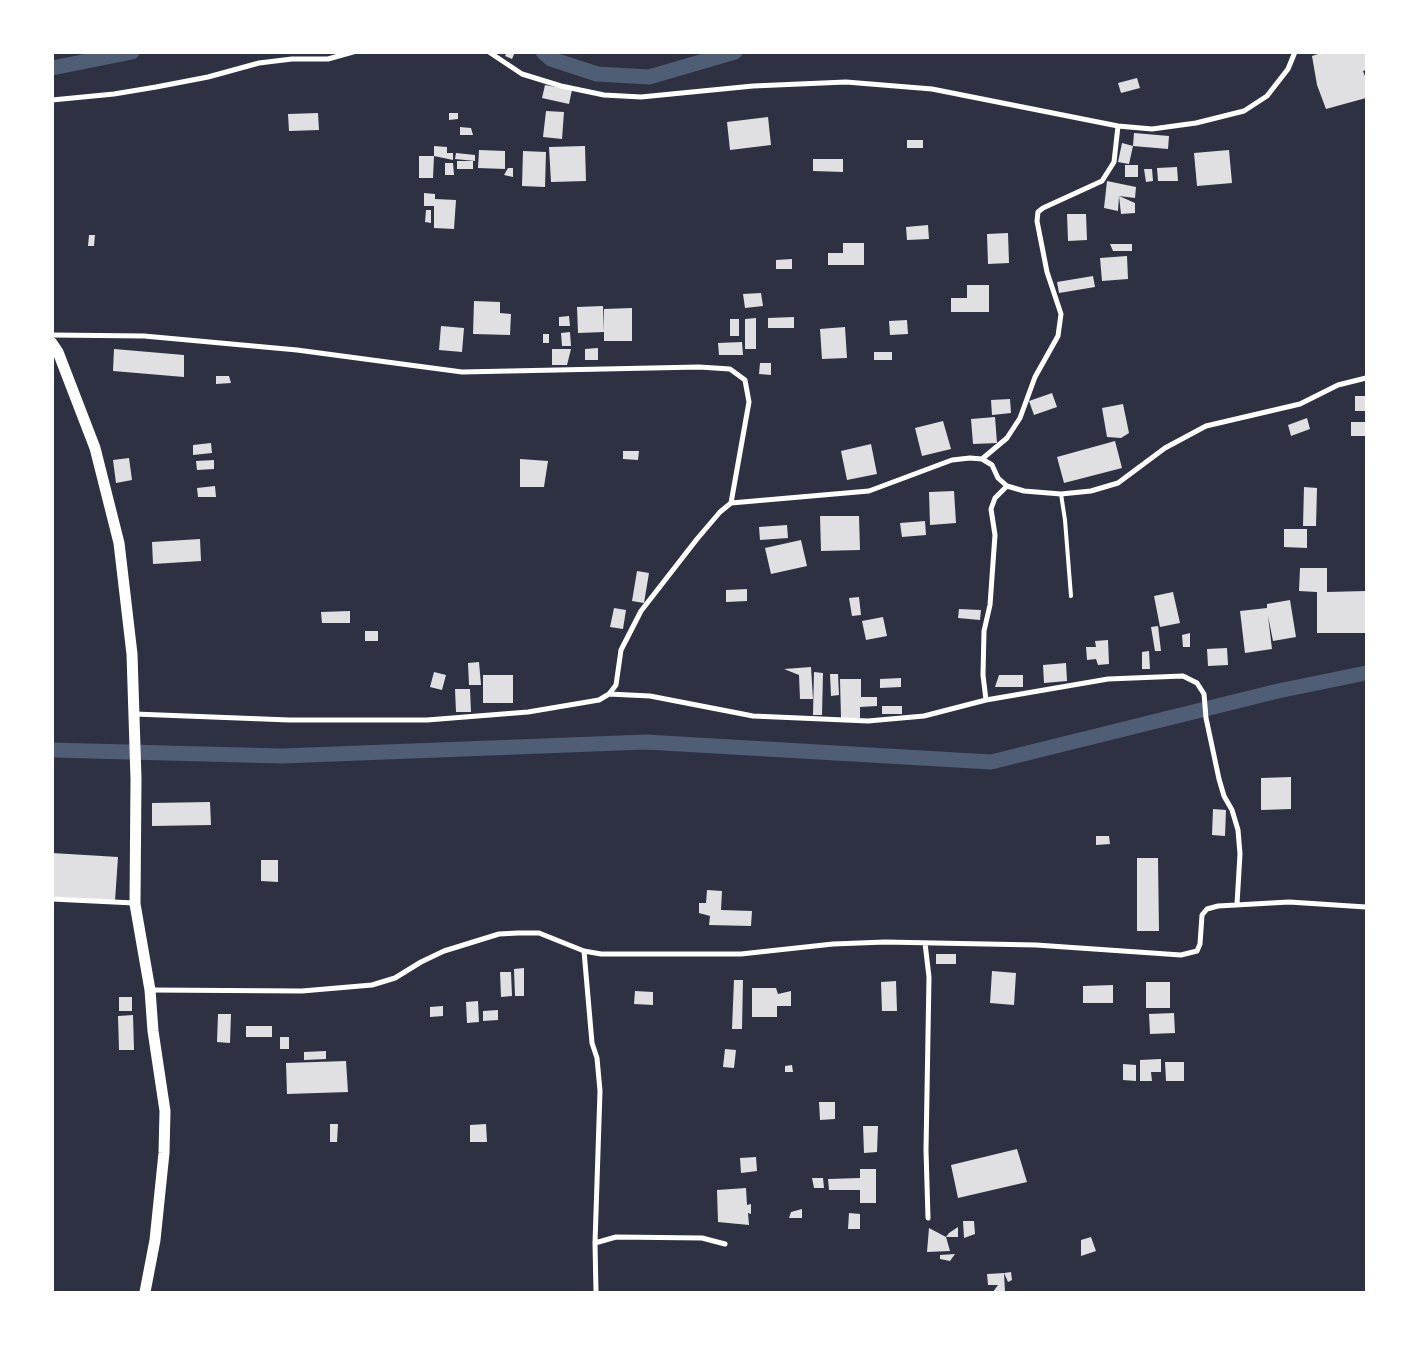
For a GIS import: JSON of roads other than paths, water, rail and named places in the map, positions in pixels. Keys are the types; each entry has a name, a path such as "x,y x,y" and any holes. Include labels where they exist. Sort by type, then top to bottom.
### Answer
{"main road":[{"path":"52,343 58,352 95,448 119,543 132,654 136,779 135,904 150,990 153,1031 165,1111 164,1153 155,1240 145,1292"}],"street":[{"path":"52,100 114,94 156,87 259,63 292,59 328,59 353,52"},
{"path":"489,52 522,74 561,86 604,95 641,97 753,86 846,82 932,89 1118,126 1152,129 1196,122 1244,111 1267,96 1288,69 1295,52"},
{"path":"982,459 1007,438 1020,418 1035,377 1058,336 1061,314 1046,272 1036,221 1038,212 1042,208 1102,181 1114,162 1118,126"},
{"path":"52,335 144,336 297,350 462,372 699,367 730,369 745,380 749,402 731,503"},
{"path":"135,714 289,720 427,720 528,712 599,700 609,694 616,685 621,650 641,611 697,539 720,512 731,503 869,491 952,460 982,459 992,465 998,478 1007,486 1024,491 1061,494 1091,491 1118,483 1165,448 1206,426 1300,404 1338,385 1366,378"},
{"path":"986,700 983,676 984,631 990,605 995,535 991,509 995,498 1007,486"},
{"path":"609,694 650,696 753,716 816,720 868,720 924,716 986,700 1108,679 1183,676 1197,683 1204,694 1206,718 1219,779 1238,830 1240,854 1237,904"},
{"path":"52,899 135,904"},
{"path":"150,990 302,991 372,985 395,978 444,951 499,934 539,933 584,951 601,954 764,953 833,944 924,943 1036,945 1190,954 1196,951 1200,944 1202,915 1207,909 1237,904 1289,902 1366,907"},
{"path":"924,943 929,977 926,1150 928,1218"},
{"path":"584,951 592,1043 597,1058 600,1091 595,1243 596,1292"},
{"path":"595,1243 616,1237 702,1238 725,1244"}],"lane":[{"path":"1061,494 1071,596"}],"waterway":[{"path":"52,68 132,52"},
{"path":"543,52 551,59 597,74 649,77 735,52"},
{"path":"52,750 282,756 646,742 991,762 1278,691 1366,673"}]}
